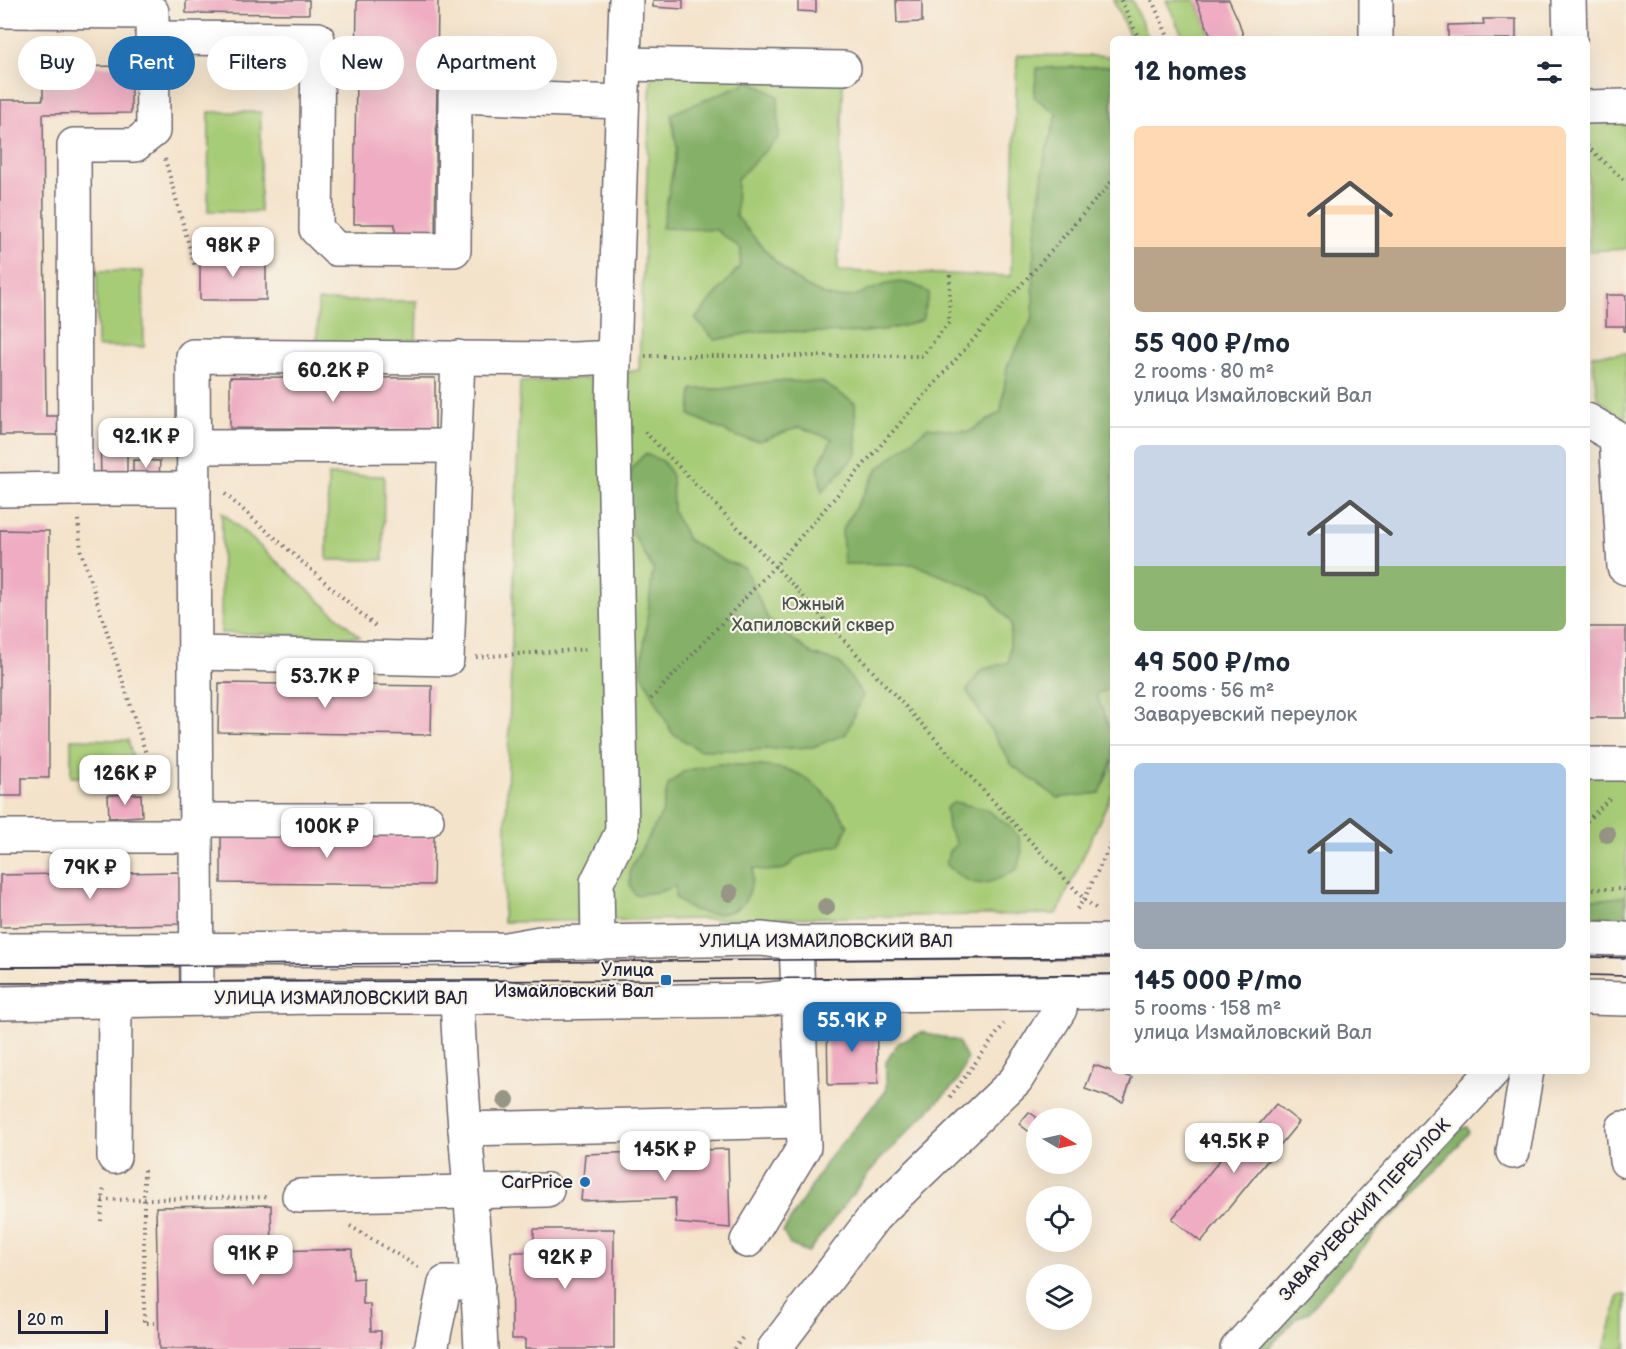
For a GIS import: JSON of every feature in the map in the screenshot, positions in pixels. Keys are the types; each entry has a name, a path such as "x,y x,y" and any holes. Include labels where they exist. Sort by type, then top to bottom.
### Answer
{"main road":[{"path":"598,943 597,882 622,832 613,399 626,0"},
{"path":"1376,0 1376,36"},
{"path":"1569,0 1570,36"},
{"path":"0,11 153,17 318,39 316,229 336,249 454,250 455,96 622,102"},
{"path":"75,489 74,145 135,145 153,131 153,17"},
{"path":"624,64 844,68"},
{"path":"1590,107 1626,106"},
{"path":"197,999 193,356 575,359 614,357"},
{"path":"195,653 447,659 458,357"},
{"path":"1590,422 1617,437 1625,556"},
{"path":"0,490 75,489 194,468 455,446"},
{"path":"1590,765 1622,777"},
{"path":"0,836 427,820"},
{"name":"УЛИЦА ИЗМАЙЛОВСКИЙ ВАЛ","path":"0,950 506,948 540,943 761,939 796,943 1055,941 1109,928"},
{"path":"1590,938 1626,939"},
{"path":"747,1241 804,1148 796,943"},
{"path":"774,1349 874,1217 1024,1088 1060,1009 1061,992"},
{"name":"УЛИЦА ИЗМАЙЛОВСКИЙ ВАЛ","path":"0,1003 457,997 505,998 541,1004 761,1000 798,996 1110,992"},
{"path":"457,997 481,1349"},
{"path":"1590,998 1626,999"},
{"path":"114,1157 115,1001"},
{"name":"ЗАВАРУЕВСКИЙ ПЕРЕУЛОК","path":"1237,1349 1489,1074"},
{"path":"1513,1152 1526,1074"},
{"path":"465,1129 802,1121"},
{"path":"1626,1128 1623,1128 1626,1161"},
{"path":"287,1197 547,1190"},
{"path":"431,1349 445,1283 478,1283"}],"path":[{"path":"1120,0 1138,36"},
{"path":"1152,0 1168,36"},
{"path":"153,131 166,160 195,267"},
{"path":"1590,149 1626,182"},
{"path":"621,731 775,566 1110,183"},
{"path":"656,356 922,356 949,322 950,274"},
{"path":"613,399 775,566 1109,928"},
{"path":"194,468 377,627"},
{"path":"75,489 81,551 156,782 196,780"},
{"path":"447,659 619,647"},
{"path":"1590,817 1622,777"},
{"path":"1055,941 1084,899 1110,846"},
{"path":"1590,889 1626,889"},
{"path":"102,1200 287,1197"},
{"path":"143,1200 144,1323 158,1323"},
{"path":"348,1225 445,1283"}],"green space":[{"path":"1113,0 1132,0 1148,36 1130,36"},
{"path":"1166,0 1196,0 1211,36 1183,36"},
{"name":"Южный Хапиловский сквер","path":"652,52 844,53 838,271 1011,276 1017,55 1110,56 1110,798 1057,914 503,922 520,382 592,378 639,370"},
{"path":"1110,66 1110,689 1096,694 1110,729 1110,767 1100,793 1058,798 1012,765 967,691 981,670 1009,662 1011,623 988,595 913,564 844,564 842,530 878,469 928,427 969,432 1001,412 1007,367 1033,317 1034,244 1045,155 1057,114 1034,97 1037,68"},
{"path":"750,81 778,96 779,137 737,179 736,216 776,262 811,289 839,298 888,284 901,282 914,285 929,293 922,320 885,330 866,332 763,331 715,340 695,319 740,266 741,249 716,230 662,228 677,148 671,114"},
{"path":"209,112 261,112 260,212 208,211"},
{"path":"1626,114 1626,249 1590,251 1590,116"},
{"path":"97,271 143,271 144,347 97,347"},
{"path":"318,301 417,301 416,348 317,348"},
{"path":"1626,353 1626,425 1597,396 1592,355"},
{"path":"773,381 822,382 855,403 857,454 822,492 818,466 832,439 799,427 760,441 737,437 690,415 692,389 722,389"},
{"path":"645,454 663,461 672,476 673,511 688,540 723,560 745,568 769,621 812,654 840,663 863,695 846,734 813,747 699,750 672,733 641,671 653,569 632,532 628,490 631,468"},
{"path":"328,475 384,476 383,560 327,560"},
{"path":"222,512 360,637 221,633"},
{"path":"71,739 128,740 138,776 71,777"},
{"path":"718,764 785,769 801,775 831,802 848,826 840,845 798,857 785,869 766,871 754,868 750,891 744,902 736,909 720,914 704,913 681,903 675,897 675,886 659,892 635,895 630,885 630,869 662,813 668,785 684,771"},
{"path":"1590,772 1626,772 1626,918 1590,918"},
{"path":"954,802 985,809 1008,825 1019,837 1022,851 1017,869 996,880 980,883 964,879 946,864 949,851 957,844 948,828 946,808"},
{"path":"1626,896 1626,917 1590,916 1590,899"},
{"path":"922,1032 958,1041 967,1059 957,1082 877,1163 808,1252 790,1245 783,1232 828,1159 886,1091 886,1062 898,1043"},
{"path":"1467,1127 1469,1132 1457,1147 1394,1216 1386,1220 1309,1312 1296,1318 1268,1349 1253,1349 1385,1205 1403,1198 1454,1130"},
{"path":"1619,1295 1626,1295 1626,1349 1604,1349"}],"building":[{"path":"186,0 309,0 309,14 186,13"},
{"path":"357,0 438,0 438,36 416,36 416,90 437,90 435,242 395,241 395,224 354,224 356,90 404,90 404,36 357,36"},
{"path":"653,0 683,0 683,9 653,7"},
{"path":"798,0 816,0 816,12 798,11"},
{"path":"896,0 922,0 922,22 897,23"},
{"path":"1196,0 1229,0 1243,36 1211,36"},
{"path":"1483,19 1516,19 1516,36 1448,36 1448,25 1484,24"},
{"path":"96,66 108,66 108,90 131,90 131,113 43,114 46,416 69,416 70,435 0,435 0,100 43,100 43,90 96,90"},
{"path":"200,255 266,256 266,300 200,300"},
{"path":"1606,295 1626,295 1626,331 1624,331 1624,326 1606,326"},
{"path":"230,377 435,378 435,429 230,428"},
{"path":"100,439 127,439 127,476 101,476"},
{"path":"133,460 160,461 159,477 133,477"},
{"path":"0,530 49,531 49,778 22,778 22,796 0,796"},
{"path":"1590,627 1626,627 1626,718 1590,718"},
{"path":"219,683 432,686 431,735 218,732"},
{"path":"141,794 142,816 109,818 108,795"},
{"path":"221,834 434,836 433,885 221,883"},
{"path":"180,872 180,924 0,927 0,875"},
{"path":"876,1020 878,1084 828,1085 827,1022"},
{"path":"1094,1065 1110,1070 1110,1074 1120,1074 1132,1078 1123,1102 1085,1089"},
{"path":"1276,1104 1299,1122 1201,1242 1172,1219 1241,1134 1247,1139"},
{"path":"1026,1116 1026,1129 1019,1124"},
{"path":"728,1149 730,1228 676,1223 675,1198 581,1201 585,1154"},
{"path":"271,1205 272,1251 352,1249 353,1279 363,1278 363,1304 370,1304 371,1331 381,1331 381,1349 159,1349 156,1207"},
{"path":"534,1229 614,1229 614,1349 525,1349 525,1339 512,1339 511,1252 534,1252"}],"tram line":[{"path":"0,967 1110,957"},
{"path":"1590,957 1626,958"},
{"path":"0,983 666,980 1110,974"},
{"path":"1590,975 1626,976"}],"place":[{"name":"Улица Измайловский Вал","path":"666,980"},
{"name":"CarPrice","path":"585,1182"}]}
